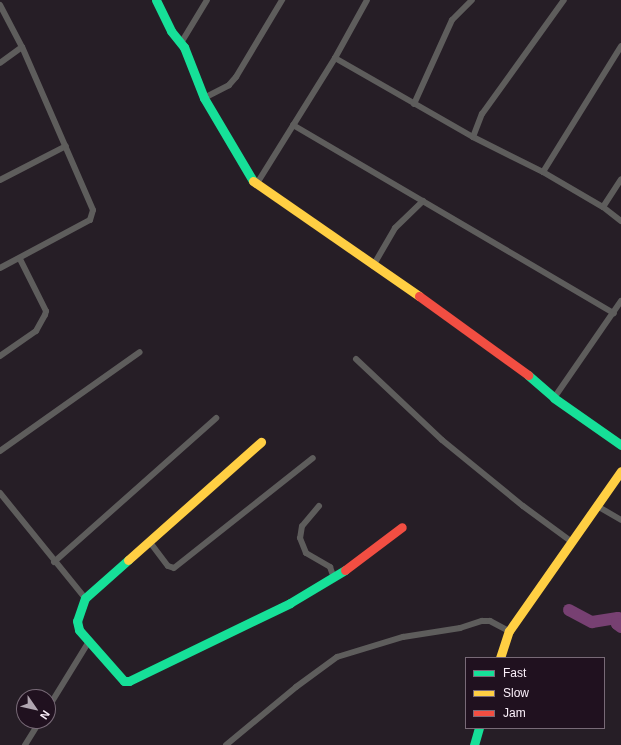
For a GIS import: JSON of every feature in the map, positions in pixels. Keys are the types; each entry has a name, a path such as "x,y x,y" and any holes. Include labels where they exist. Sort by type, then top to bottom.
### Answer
{"street":[{"path":"156,0 171,31 181,43 204,98 246,173 256,185 373,266 465,327 522,369 554,398 621,445"},
{"path":"181,43 207,0"},
{"path":"204,98 229,84 236,77 282,0"},
{"path":"256,185 335,58 367,0"},
{"path":"414,104 452,20 472,0"},
{"path":"474,137 482,114 564,0"},
{"path":"0,5 22,47 92,204 92,215 90,220 20,259 0,268"},
{"path":"543,172 621,46"},
{"path":"0,63 22,47"},
{"path":"335,58 474,137 543,172 603,207 621,221"},
{"path":"293,125 614,313"},
{"path":"0,180 66,146"},
{"path":"603,207 621,179"},
{"path":"373,266 395,228 423,201"},
{"path":"0,356 36,331 46,311 20,259"},
{"path":"554,398 621,301"},
{"path":"0,451 140,352"},
{"path":"356,359 442,440 523,506 572,542"},
{"path":"54,562 216,418"},
{"path":"261,442 85,598 77,621 79,630 88,644 120,678 129,681 290,603 334,578 402,528"},
{"path":"149,541 168,566 174,568 313,458"},
{"path":"500,657 509,631 621,471"},
{"path":"0,493 54,562 85,598"},
{"path":"319,506 302,526 300,538 306,553 330,567 334,578"},
{"path":"597,506 621,520"},
{"path":"226,745 296,687 337,657 403,637 460,628 482,621 490,621 509,631"},
{"path":"56,695 88,644"},
{"path":"24,745 35,729"},
{"path":"474,745 479,729"}],"waterway":[{"path":"569,610 592,622 618,618 617,624 621,627"}],"traffic: fast":[{"path":"156,0 171,31 184,47 204,98 253,181"},
{"path":"528,375 554,398 621,445"},
{"path":"128,560 85,598 77,621 79,630 124,681 129,681 290,603 345,570"},
{"path":"474,745 479,729"}],"traffic: slow":[{"path":"253,181 419,296"},
{"path":"128,560 261,442"},
{"path":"500,657 509,631 621,471"}],"traffic: jam":[{"path":"419,296 528,375"},
{"path":"345,570 402,527"}]}
